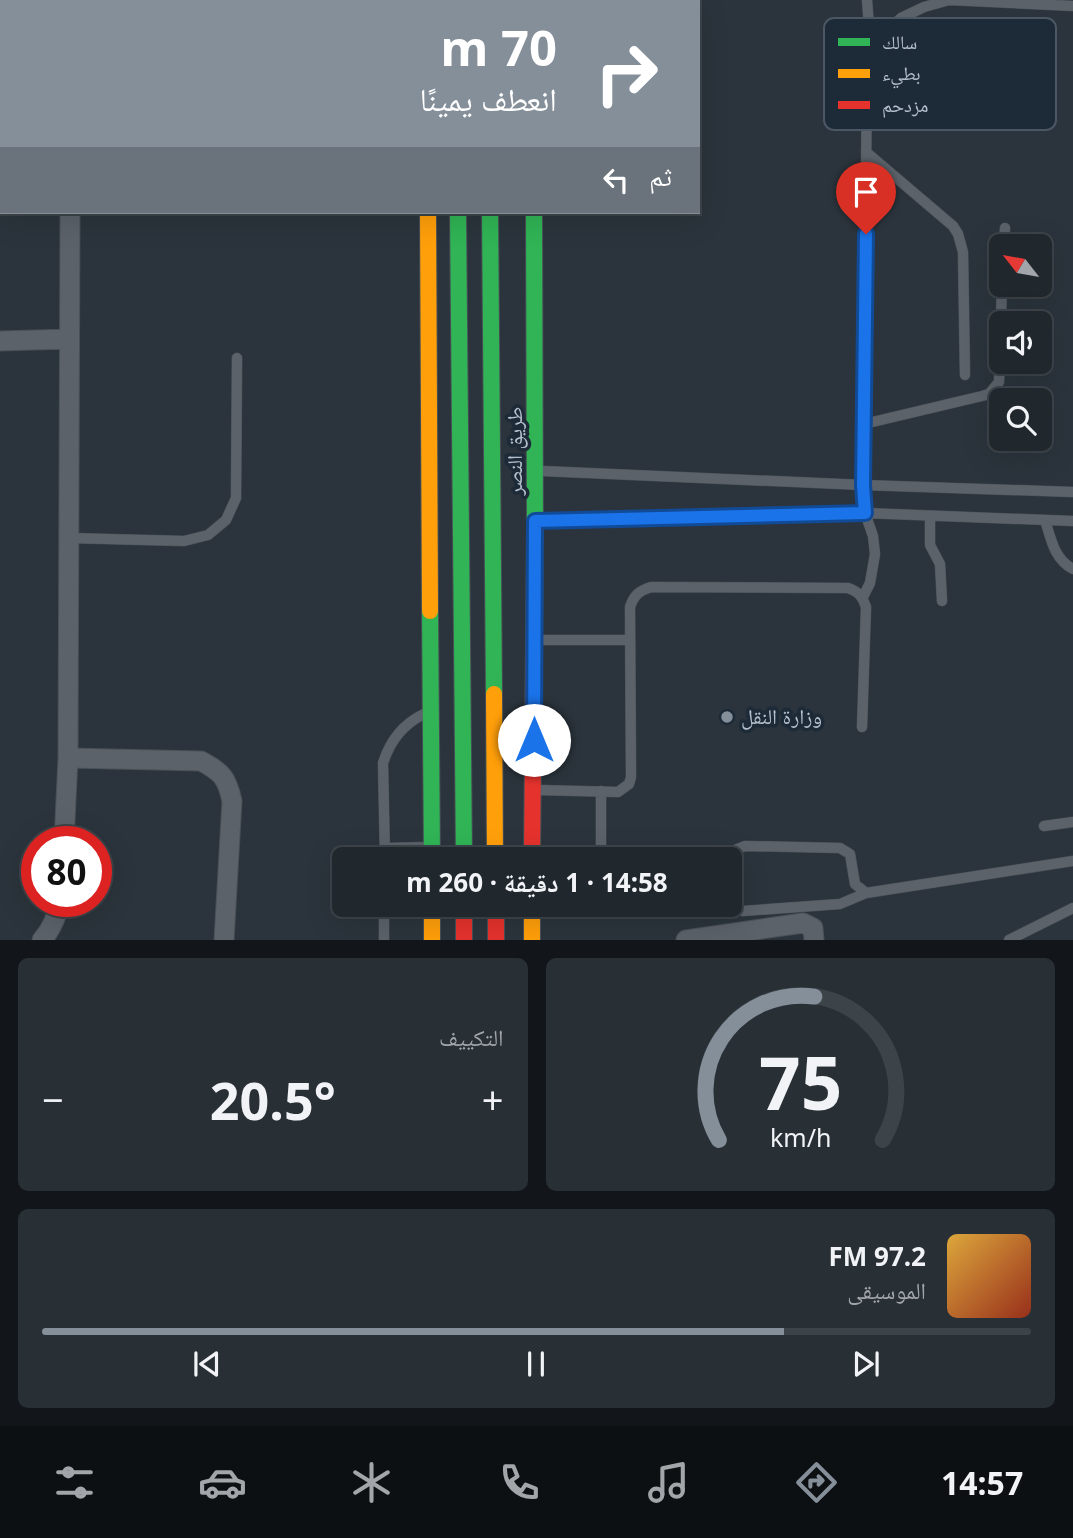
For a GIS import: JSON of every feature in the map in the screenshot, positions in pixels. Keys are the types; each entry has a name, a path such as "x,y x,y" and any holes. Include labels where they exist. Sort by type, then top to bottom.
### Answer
{"highway":[{"path":"428,214 432,847"},
{"path":"458,214 464,847"},
{"path":"490,214 495,847"},
{"name":"طريق النصر","path":"522,640 535,605 537,470 534,214"},
{"path":"431,611 438,628 451,642 467,651 485,653 503,649 522,640 533,790 532,847"},
{"path":"464,917 464,940"},
{"path":"496,917 496,940"},
{"path":"531,940 532,917"}],"street":[{"path":"65,826 68,758 70,214"},
{"path":"0,341 69,339"},
{"path":"68,758 201,761 217,769 229,783 232,801 223,940"},
{"path":"41,940 49,932 54,917"},
{"path":"698,939 807,923 813,928 814,940"}],"lane":[{"path":"903,18 924,7 949,0 1073,6"},
{"path":"863,597 870,583 874,554 873,536 865,513 863,485 866,130"},
{"path":"866,152 945,219 958,234 962,251 965,375"},
{"path":"1005,228 1005,234"},
{"path":"864,424 982,396 995,389 999,382 1002,298"},
{"path":"69,538 184,541 208,535 226,520 236,498 237,358"},
{"path":"537,470 1073,492"},
{"path":"535,521 865,513 1073,521"},
{"path":"930,517 930,545 940,564 942,601"},
{"path":"1045,520 1055,551 1061,560 1073,569"},
{"path":"533,790 618,792 629,784 630,607 633,597 641,590 651,587 848,588 863,597 866,607 862,727"},
{"path":"522,640 630,640"},
{"path":"385,847 383,764 386,753 397,734 408,724 431,711"},
{"path":"601,791 601,847"},
{"path":"1044,826 1073,822"},
{"path":"742,847 839,848 850,854 855,884 866,893"},
{"path":"742,911 826,906 854,900 866,893 1073,861"},
{"path":"1009,940 1073,908"},
{"path":"384,917 384,940"}],"traffic: fast":[{"path":"458,214 464,847"},
{"path":"490,214 494,694"},
{"path":"534,214 535,529"},
{"path":"430,611 432,847"}],"traffic: slow":[{"path":"428,214 430,611"},
{"path":"494,694 495,847"},
{"path":"432,917 432,940"},
{"path":"532,917 532,940"}],"traffic: jam":[{"path":"532,847 535,529"},
{"path":"464,917 464,940"},
{"path":"496,917 496,940"}],"place":[{"name":"وزارة النقل","path":"727,717"}],"route":[{"path":"534,740 535,521 865,513 863,485 866,234"}]}
